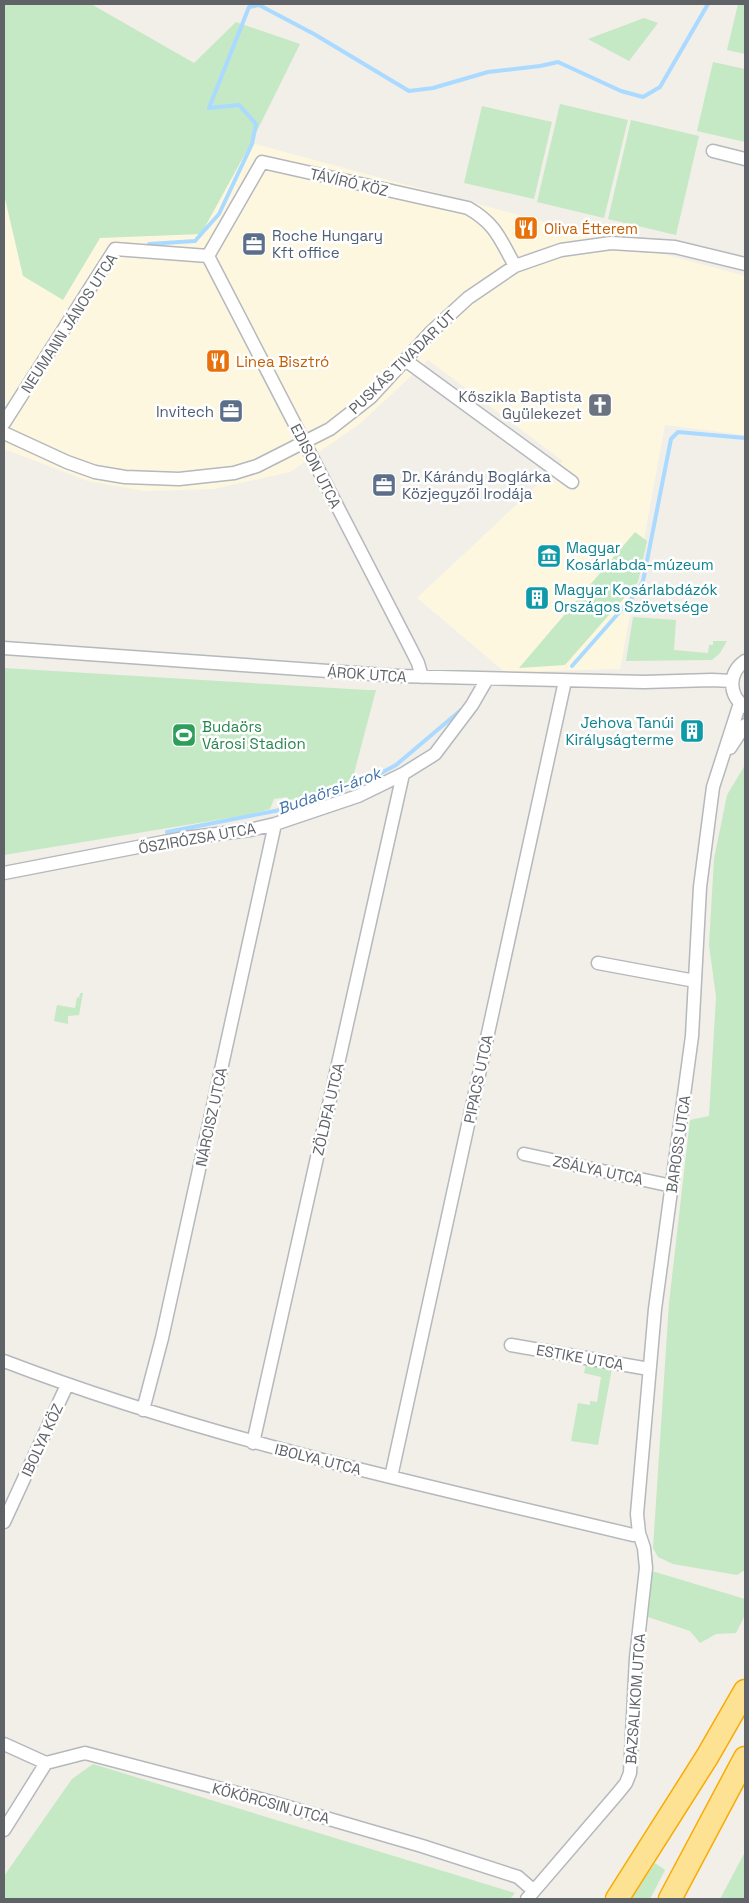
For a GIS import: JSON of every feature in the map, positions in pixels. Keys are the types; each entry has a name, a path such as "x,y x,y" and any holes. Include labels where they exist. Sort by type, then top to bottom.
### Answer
{"highway":[{"path":"617,1899 707,1757 745,1691"},
{"path":"670,1899 745,1758"}],"street":[{"path":"713,151 745,159"},
{"name":"TÁVÍRÓ KÖZ","path":"208,256 262,162 468,208 483,217 493,227 516,266"},
{"name":"PUSKÁS TIVADAR ÚT","path":"4,433 42,452 95,472 152,479 179,479 234,473 257,466 304,444 330,429 371,397 430,333 468,298 516,266 561,250 611,243 675,247 745,264"},
{"name":"NEUMANN JÁNOS UTCA","path":"4,423 115,249 208,256"},
{"name":"EDISON UTCA","path":"208,256 410,647 422,677"},
{"path":"405,360 572,482"},
{"name":"ÁROK UTCA","path":"4,648 422,677 644,682 732,681"},
{"path":"743,705 735,697 732,681 737,669 745,661"},
{"name":"ŐSZIRÓZSA UTCA","path":"4,873 184,838 250,830 275,824 358,796 403,774 434,754 472,705 488,679"},
{"name":"PIPACS UTCA","path":"391,1477 565,680"},
{"name":"BAROSS UTCA","path":"639,1533 637,1514 655,1309 692,1036 700,886 713,787 743,705"},
{"name":"BAROSS UTCA","path":"724,756 745,725"},
{"name":"ZÖLDFA UTCA","path":"253,1443 403,774"},
{"name":"NÁRCISZ UTCA","path":"143,1410 162,1338 275,824"},
{"path":"598,963 695,981"},
{"name":"ZSÁLYA UTCA","path":"524,1154 672,1186"},
{"name":"ESTIKE UTCA","path":"511,1345 649,1369"},
{"name":"IBOLYA UTCA","path":"4,1361 67,1385 253,1443 633,1535 639,1533"},
{"name":"IBOLYA KÖZ","path":"4,1522 67,1385"},
{"name":"BAZSALIKOM UTCA","path":"531,1895 618,1793 626,1783 630,1773 636,1658 646,1568 644,1548 639,1533"},
{"path":"4,1744 46,1763 4,1830"},
{"name":"KÖKÖRCSIN UTCA","path":"46,1763 84,1753 264,1800 422,1846 518,1877 531,1895"}],"shaded area":[{"path":"251,143 745,276 745,435 665,425 620,669 505,672 417,598 563,461 428,360 361,423 290,472 214,489 145,491 88,481 4,449 4,194 23,276 100,237 201,234"}],"green space":[{"path":"4,4 91,4 194,63 236,22 300,44 251,143 201,234 100,238 63,300 23,276 4,194"},
{"path":"738,4 745,4 745,54 727,50"},
{"path":"644,18 658,23 629,61 588,39"},
{"path":"713,62 745,69 745,142 697,131"},
{"path":"560,104 628,120 604,218 537,202"},
{"path":"482,106 552,122 534,199 464,183"},
{"path":"631,120 699,136 676,235 608,219"},
{"path":"635,532 647,541 638,582 565,665 519,668"},
{"path":"633,617 676,620 674,650 708,653 709,645 713,645 713,641 727,641 720,653 712,660 626,661"},
{"name":"Budaörs Városi Stadion","path":"4,668 376,690 352,781 291,804 287,797 274,799 270,809 247,815 4,855"},
{"path":"745,765 745,1570 737,1575 673,1564 658,1557 653,1548 669,1303 690,1120 709,1116 716,997 709,945 714,859 727,795"},
{"path":"80,993 83,993 79,1015 68,1016 68,1024 54,1021 57,1005 75,1008 77,997 79,998"},
{"path":"586,1363 612,1368 598,1445 571,1441 578,1403 590,1405 590,1401 597,1402 601,1377 584,1373"},
{"path":"652,1571 745,1599 745,1615 736,1633 716,1634 700,1643 690,1631 648,1617"},
{"path":"93,1764 515,1893 510,1899 4,1899 4,1876 72,1779"},
{"path":"745,1852 745,1899 720,1899"},
{"path":"655,1863 665,1870 650,1899 631,1899"}],"waterway":[{"path":"149,244 195,241 219,214 252,144 256,124 239,105 209,108 249,7 259,5 314,34 409,91 433,88 488,72 558,62 621,91 643,97 660,87 708,4"},
{"name":"Budaörsi-árok","path":"572,666 638,591 643,581 671,439 678,432 745,438"},
{"name":"Budaörsi-árok","path":"167,832 280,810 368,780 396,765 461,710"}],"place":[{"name":"Oliva Étterem","path":"526,228"},
{"name":"Roche Hungary Kft office","path":"254,244"},
{"name":"Linea Bisztró","path":"218,361"},
{"name":"Kőszikla Baptista Gyülekezet","path":"600,405"},
{"name":"Invitech","path":"231,411"},
{"name":"Dr. Kárándy Boglárka Közjegyzői Irodája","path":"384,485"},
{"name":"Magyar Kosárlabda-múzeum","path":"549,556"},
{"name":"Magyar Kosárlabdázók Országos Szövetsége","path":"537,598"},
{"name":"Jehova Tanúi Királyságterme","path":"692,731"},
{"name":"Budaörs Városi Stadion","path":"184,735"}]}
